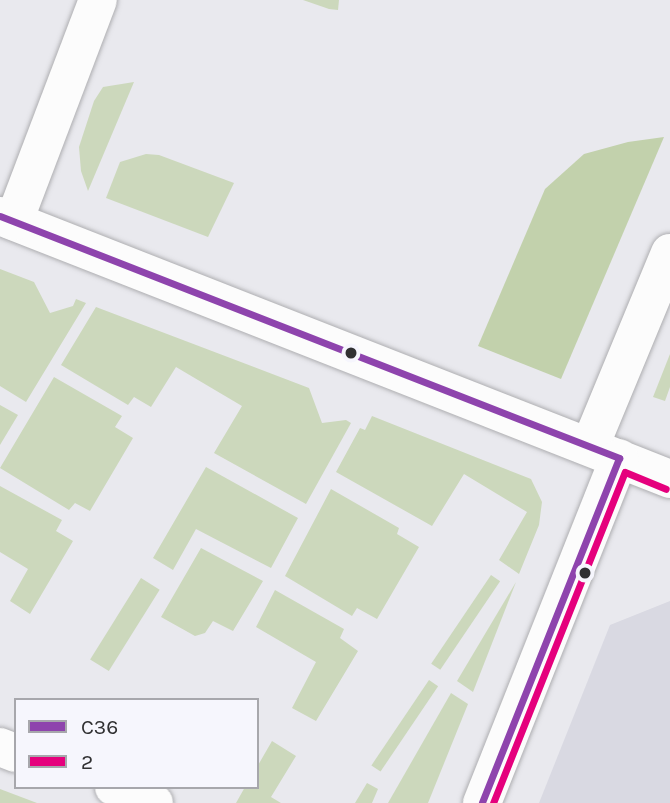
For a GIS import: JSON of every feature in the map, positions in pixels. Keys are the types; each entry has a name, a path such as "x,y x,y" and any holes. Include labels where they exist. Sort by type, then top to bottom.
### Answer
{"street":[{"path":"97,0 7,219 670,480"},
{"path":"482,803 670,253"},
{"path":"119,789 154,803"}],"shaded area":[{"path":"670,601 670,803 539,803 610,625"}],"green space":[{"path":"303,0 339,0 338,10 329,9"},
{"path":"134,82 88,191 81,171 79,147 94,101 103,87"},
{"path":"664,137 561,379 478,346 545,189 584,154 628,142"},
{"path":"146,154 159,155 234,183 208,237 106,198 120,162"},
{"path":"0,269 34,282 50,313 73,306 76,299 86,303 26,402 0,386"},
{"path":"96,307 309,388 322,423 346,420 351,423 306,504 214,453 242,406 176,367 151,407 134,397 128,405 61,365"},
{"path":"670,354 670,387 665,401 653,397"},
{"path":"54,377 122,416 115,427 133,438 90,511 75,503 69,510 0,468"},
{"path":"0,405 18,415 0,445"},
{"path":"372,416 531,479 542,502 539,525 519,574 499,560 527,512 464,474 432,526 336,472 360,428 365,430"},
{"path":"206,467 298,518 271,568 196,529 173,570 153,558"},
{"path":"0,486 62,520 56,531 73,541 30,614 10,601 28,569 0,552"},
{"path":"331,489 399,528 397,534 419,547 377,619 357,608 352,616 285,576"},
{"path":"201,548 263,581 233,631 213,621 205,633 195,636 161,617"},
{"path":"491,575 500,581 440,670 431,664"},
{"path":"141,578 160,590 109,671 90,659"},
{"path":"516,582 473,692 457,681"},
{"path":"275,590 344,629 340,638 358,651 316,721 292,708 316,662 256,627"},
{"path":"429,680 438,686 381,772 371,765"},
{"path":"451,693 468,704 428,803 388,803"},
{"path":"272,741 296,756 271,797 281,803 236,803 244,789 259,789 259,764"},
{"path":"367,783 378,789 372,803 355,803"},
{"path":"0,789 37,803 0,803"}],"transit line":[{"name":"C36","path":"0,216 619,458 482,803"},
{"name":"2","path":"493,803 625,472 666,489"}]}
